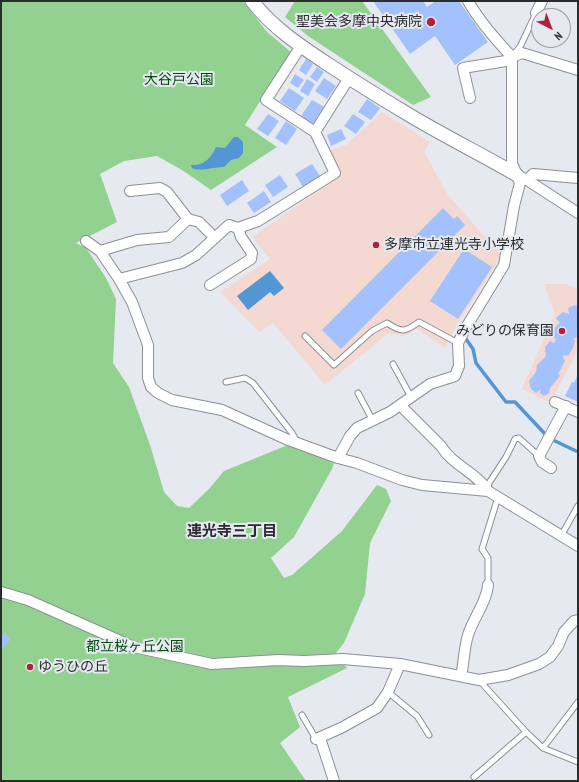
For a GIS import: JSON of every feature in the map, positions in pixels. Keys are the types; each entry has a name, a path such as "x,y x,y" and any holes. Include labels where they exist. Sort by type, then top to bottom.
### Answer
{"street":[{"path":"252,1 261,13 301,46 349,78 406,113 522,178 578,213"},
{"path":"468,1 475,13 512,58 512,163 522,178"},
{"path":"119,279 182,263 196,256 229,225 238,228 258,221 335,173 315,132 266,100 301,46"},
{"path":"470,98 463,68 512,58 522,53 578,70"},
{"path":"315,132 349,78"},
{"path":"338,458 350,436 357,428 390,412 430,384 455,376 459,366 458,343 504,265 514,206 522,178 533,174 578,178"},
{"path":"130,191 160,188 167,192 188,220 199,222 215,238"},
{"path":"100,251 137,240 168,237 188,220"},
{"path":"210,285 251,259 252,253 241,237 238,228"},
{"path":"86,242 100,251 119,279 132,302 148,345 148,378 151,387 158,393 172,400 222,410 286,439 402,480 488,491 578,546"},
{"path":"555,402 578,412"},
{"path":"400,405 441,446 445,454 483,483 488,491"},
{"path":"551,468 542,462 539,456 566,406"},
{"path":"462,676 468,636 477,613 488,593 488,585"},
{"path":"1,592 28,600 134,647 212,664 278,660 304,661 343,659 400,664 479,680 508,675 539,664 550,657 558,646 564,632 574,621 578,620"},
{"path":"334,781 318,738 341,728 377,708 388,692 400,664"}],"lane":[{"path":"512,58 520,47 531,24"},
{"path":"305,336 334,365 372,330 387,323 397,329 408,330 419,322 458,343"},
{"path":"392,364 411,397"},
{"path":"226,382 245,378 253,383 298,443"},
{"path":"358,393 373,421"},
{"path":"488,491 489,483 506,457 515,439 518,438 539,456"},
{"path":"488,585 488,558 482,549 498,497"},
{"path":"561,536 578,506"},
{"path":"479,680 526,732 543,748 578,762"},
{"path":"388,692 417,716 429,735"},
{"path":"543,748 578,702"},
{"path":"302,715 318,738"},
{"path":"474,777 526,732"}],"shaded area":[{"name":"多摩市立連光寺小学校","path":"382,112 430,142 424,152 448,195 500,254 495,267 456,326 445,348 417,329 405,336 389,333 325,385 273,323 259,332 220,292 270,259 252,237 341,175 329,150 346,145"},
{"name":"みどりの保育園","path":"544,284 566,284 578,289 578,350 550,403 522,389 555,313"}],"green space":[{"path":"1,1 243,1 267,32 291,52 245,125 277,147 211,190 182,170 157,156 124,161 100,174 117,222 76,243 86,248 106,278 116,299 113,363 129,387 150,445 164,492 177,506 189,508 210,488 224,471 288,445 334,463 294,537 271,558 284,578 292,575 342,531 377,485 386,489 391,501 370,543 365,594 344,643 336,653 347,668 288,697 300,727 280,743 306,781 1,781"},
{"path":"295,1 362,1 431,97 413,105 308,36 285,17"}],"water":[{"path":"234,137 238,137 243,142 243,153 239,158 231,160 224,167 203,169 192,168 191,165 203,163 212,155 216,147 225,148"},
{"path":"270,271 284,288 274,296 270,292 248,310 237,296"}],"building":[{"name":"聖美会多摩中央病院","path":"373,1 423,1 427,7 436,1 459,1 488,42 455,65 435,36 410,54"},
{"path":"306,59 313,64 306,75 299,70"},
{"path":"317,67 324,72 317,82 310,77"},
{"path":"295,74 304,80 298,88 290,83"},
{"path":"324,78 336,86 327,99 315,91"},
{"path":"307,79 315,84 308,96 300,91"},
{"path":"289,88 304,98 295,111 280,101"},
{"path":"367,99 380,108 371,120 358,112"},
{"path":"312,100 324,107 313,124 301,116"},
{"path":"268,114 279,121 268,136 257,129"},
{"path":"353,114 365,122 356,134 344,126"},
{"path":"286,121 297,129 286,145 275,138"},
{"path":"341,129 346,139 331,146 327,135"},
{"path":"312,164 320,176 303,187 295,174"},
{"path":"280,175 288,187 273,197 265,185"},
{"path":"242,180 249,191 227,206 220,195"},
{"path":"264,191 271,202 254,213 247,203"},
{"path":"443,208 454,219 457,216 465,225 341,349 322,330"},
{"path":"464,249 492,267 458,319 430,301"},
{"path":"575,305 578,307 578,332 576,333 578,335 576,338 573,338 575,341 573,348 568,356 564,355 563,357 565,361 558,374 560,376 550,388 549,393 544,396 540,393 541,389 536,393 531,389 529,381 536,372 537,365 546,356 545,347 550,341 554,343 556,339 552,337 553,329 560,323 556,318 563,312 569,314 568,308"},
{"path":"578,374 578,402 565,396"},
{"path":"5,633 11,639 1,649 1,637"}],"waterway":[{"path":"466,339 473,349 476,363 506,402 515,402 546,435 553,440 578,451"}],"place":[{"name":"聖美会多摩中央病院","path":"431,22"},
{"name":"多摩市立連光寺小学校","path":"376,245"},
{"name":"みどりの保育園","path":"562,331"},
{"name":"ゆうひの丘","path":"30,667"}],"district":[{"name":"連光寺三丁目","path":"232,532"}],"park label":[{"name":"大谷戸公園","path":"179,80"},
{"name":"都立桜ヶ丘公園","path":"135,647"}]}
